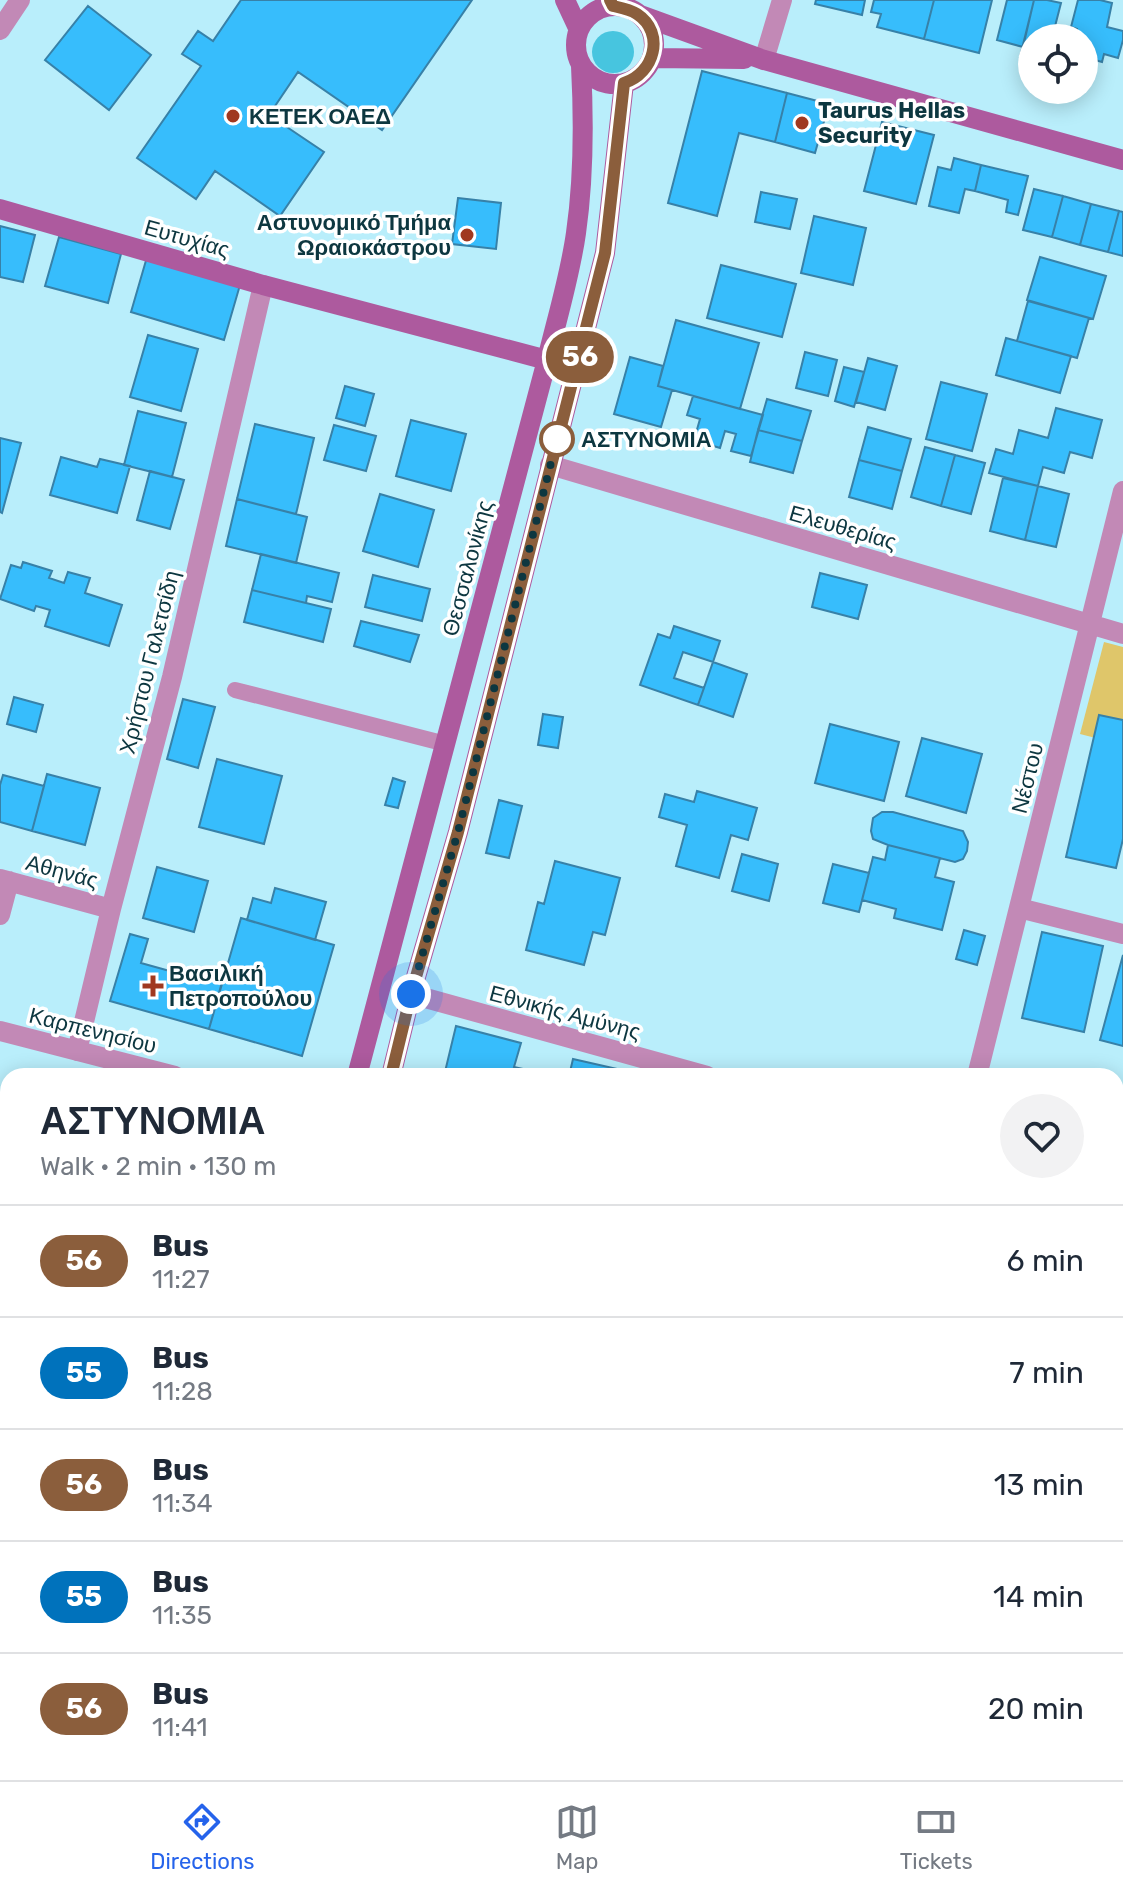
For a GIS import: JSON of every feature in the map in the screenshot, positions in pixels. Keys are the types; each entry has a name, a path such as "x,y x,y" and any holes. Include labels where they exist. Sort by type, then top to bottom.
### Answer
{"main road":[{"path":"565,0 579,30"},
{"path":"640,15 652,34 654,46 652,58 644,71 631,81 612,84 600,82 589,75 581,66 575,48 579,30 584,20 611,3 764,60 1123,160"},
{"path":"652,58 764,60"},
{"name":"Θεσσαλονίκης","path":"359,1068 547,360 576,236 583,156 581,66"},
{"path":"393,1068 458,832 605,253 624,83"},
{"name":"Ευτυχίας","path":"0,209 263,285 547,360"}],"street":[{"path":"0,30 20,0"},
{"path":"764,60 782,0"},
{"name":"Χρήστου Γαλετσίδη","path":"77,1051 172,677 263,285"},
{"name":"Ελευθερίας","path":"550,465 1123,634"},
{"name":"Νέστου","path":"979,1068 1123,491"},
{"path":"0,915 4,880"},
{"name":"Αθηνάς","path":"4,880 111,909"},
{"path":"1019,908 1123,934"},
{"name":"Εθνικής Αμύνης","path":"411,994 678,1068"},
{"name":"Καρπενησίου","path":"0,1031 134,1068"}],"lane":[{"path":"235,690 446,744"}],"shaded area":[{"path":"1104,642 1123,647 1123,745 1080,734"}],"water":[{"path":"613,31 628,37 634,52 628,67 613,73 598,67 592,52 598,37"}],"building":[{"path":"241,0 472,0 382,130 298,72 269,115 324,152 280,216 215,171 196,199 137,158 201,66 182,54 198,31 213,41"},
{"path":"816,0 865,0 862,15 815,4"},
{"path":"874,0 934,0 924,39 877,27 881,14 871,12"},
{"path":"934,0 992,0 979,53 924,39"},
{"path":"1007,0 1034,0 1028,24 1018,24 1018,46 997,40"},
{"path":"1034,0 1061,3 1056,24 1028,24"},
{"path":"1078,0 1112,3 1107,27 1123,31 1118,58 1104,54 1102,62 1098,61 1098,24 1072,24"},
{"path":"88,6 151,55 109,110 45,60"},
{"path":"702,71 787,93 775,142 739,133 717,216 668,203"},
{"name":"Taurus Hellas Security","path":"787,93 829,104 815,153 775,142"},
{"path":"882,122 934,135 916,204 864,191"},
{"path":"954,158 981,165 975,191 965,189 959,213 929,206 938,167 951,170"},
{"path":"981,165 1028,176 1018,215 1006,212 1008,200 975,191"},
{"path":"1034,189 1063,196 1052,237 1023,230"},
{"path":"761,192 797,199 790,229 755,222"},
{"path":"1063,196 1091,204 1080,245 1052,237"},
{"path":"458,198 501,203 496,249 452,244"},
{"path":"1091,204 1119,211 1108,252 1080,245"},
{"path":"1119,211 1123,212 1123,256 1108,252"},
{"path":"814,216 866,228 853,285 801,273"},
{"path":"0,226 35,235 23,282 0,277"},
{"path":"59,237 121,254 108,303 45,286"},
{"path":"147,257 240,285 224,340 131,312"},
{"path":"1040,257 1106,276 1093,319 1027,300"},
{"path":"721,265 796,284 782,337 707,318"},
{"path":"1028,301 1089,318 1077,358 1017,341"},
{"path":"676,320 759,343 740,409 658,386"},
{"path":"148,335 198,349 181,411 130,397"},
{"path":"1006,338 1071,356 1060,393 996,375"},
{"path":"805,352 837,360 828,396 796,388"},
{"path":"630,357 663,366 658,386 672,390 661,427 614,414"},
{"path":"868,358 897,366 885,410 856,402"},
{"path":"844,367 864,372 854,407 835,401"},
{"path":"941,382 987,394 972,451 926,439"},
{"path":"345,386 374,394 365,426 336,418"},
{"path":"693,396 763,415 751,456 731,451 736,434 725,431 720,448 694,440 700,419 687,415"},
{"path":"767,399 811,411 802,441 758,430"},
{"path":"1056,408 1102,420 1092,458 1070,452 1064,473 1043,467 1038,486 989,473 996,449 1013,454 1019,430 1048,438"},
{"path":"138,411 186,423 172,477 124,465"},
{"path":"411,420 466,434 451,491 396,476"},
{"path":"255,424 314,438 296,514 237,499"},
{"path":"334,425 376,436 366,471 324,460"},
{"path":"868,427 911,439 902,471 859,460"},
{"path":"758,430 802,441 793,473 750,462"},
{"path":"0,438 21,443 2,513 0,512"},
{"path":"925,447 955,455 941,506 911,497"},
{"path":"955,455 985,463 971,514 941,506"},
{"path":"61,457 97,467 100,459 130,466 117,513 50,495"},
{"path":"859,460 902,471 892,509 849,497"},
{"path":"150,471 184,480 170,529 137,520"},
{"path":"1003,478 1038,486 1025,540 990,531"},
{"path":"1038,486 1069,494 1056,547 1025,540"},
{"path":"380,494 434,510 418,567 363,551"},
{"path":"237,499 307,517 296,563 226,546"},
{"path":"261,554 339,573 332,602 307,596 306,603 252,590"},
{"path":"23,562 52,571 49,578 64,583 68,572 90,578 85,593 122,605 109,646 45,626 50,610 36,606 34,611 0,599 11,565 21,568"},
{"path":"820,573 867,585 858,619 812,607"},
{"path":"373,575 430,589 422,621 365,607"},
{"path":"252,590 331,609 323,642 244,622"},
{"path":"361,621 419,635 410,662 354,646"},
{"path":"674,626 720,641 713,662 683,652 674,678 704,688 698,705 640,685 658,634 670,638"},
{"path":"713,662 747,674 733,717 698,705"},
{"path":"14,697 43,705 36,732 7,724"},
{"path":"183,699 215,707 198,768 167,759"},
{"path":"543,714 563,717 558,748 538,745"},
{"path":"1099,715 1123,720 1123,839 1116,868 1066,857"},
{"path":"830,724 899,742 884,801 815,783"},
{"path":"922,738 982,754 966,813 906,796"},
{"path":"217,759 282,776 264,844 199,827"},
{"path":"47,774 100,788 85,845 32,831"},
{"path":"3,775 44,786 32,831 0,822"},
{"path":"393,778 405,782 398,808 385,805"},
{"path":"697,791 757,808 748,840 731,835 719,878 676,866 687,825 659,817 665,794 694,802"},
{"path":"499,800 522,806 509,858 486,853"},
{"path":"882,812 893,812 963,831 968,842 963,859 955,862 873,839 873,818"},
{"path":"888,845 940,858 935,877 954,882 942,930 894,918 896,909 862,900 873,857 885,860"},
{"path":"742,854 778,864 769,901 732,891"},
{"path":"555,861 620,878 605,935 593,932 584,965 526,950 538,902 544,904"},
{"path":"833,864 869,873 859,912 823,903"},
{"path":"157,867 208,881 194,932 143,918"},
{"path":"275,888 326,902 315,940 247,920 253,898 271,903"},
{"path":"241,918 334,945 302,1056 209,1029"},
{"path":"964,930 985,936 977,965 956,959"},
{"path":"1042,932 1103,946 1084,1032 1022,1018"},
{"path":"130,934 148,939 141,963 202,980 203,976 222,982 209,1029 110,1001"},
{"path":"1123,955 1123,1046 1100,1040"},
{"path":"456,1026 521,1043 514,1067 518,1068 446,1068"},
{"path":"573,1059 613,1068 571,1068"}],"bus line":[{"name":"56","path":"393,1068 458,832 605,253 624,83 638,77 652,58 654,46 647,24 640,15 627,8 613,6 610,0"}],"place":[{"name":"ΚΕΤΕΚ ΟΑΕΔ","path":"233,116"},
{"name":"Taurus Hellas Security","path":"802,123"},
{"name":"Αστυνομικό Τμήμα Ωραιοκάστρου","path":"467,235"},
{"name":"ΑΣΤΥΝΟΜΙΑ","path":"557,439"},
{"name":"Βασιλική Πετροπούλου","path":"153,986"}],"route":[{"path":"411,994 458,832 557,439"}]}
